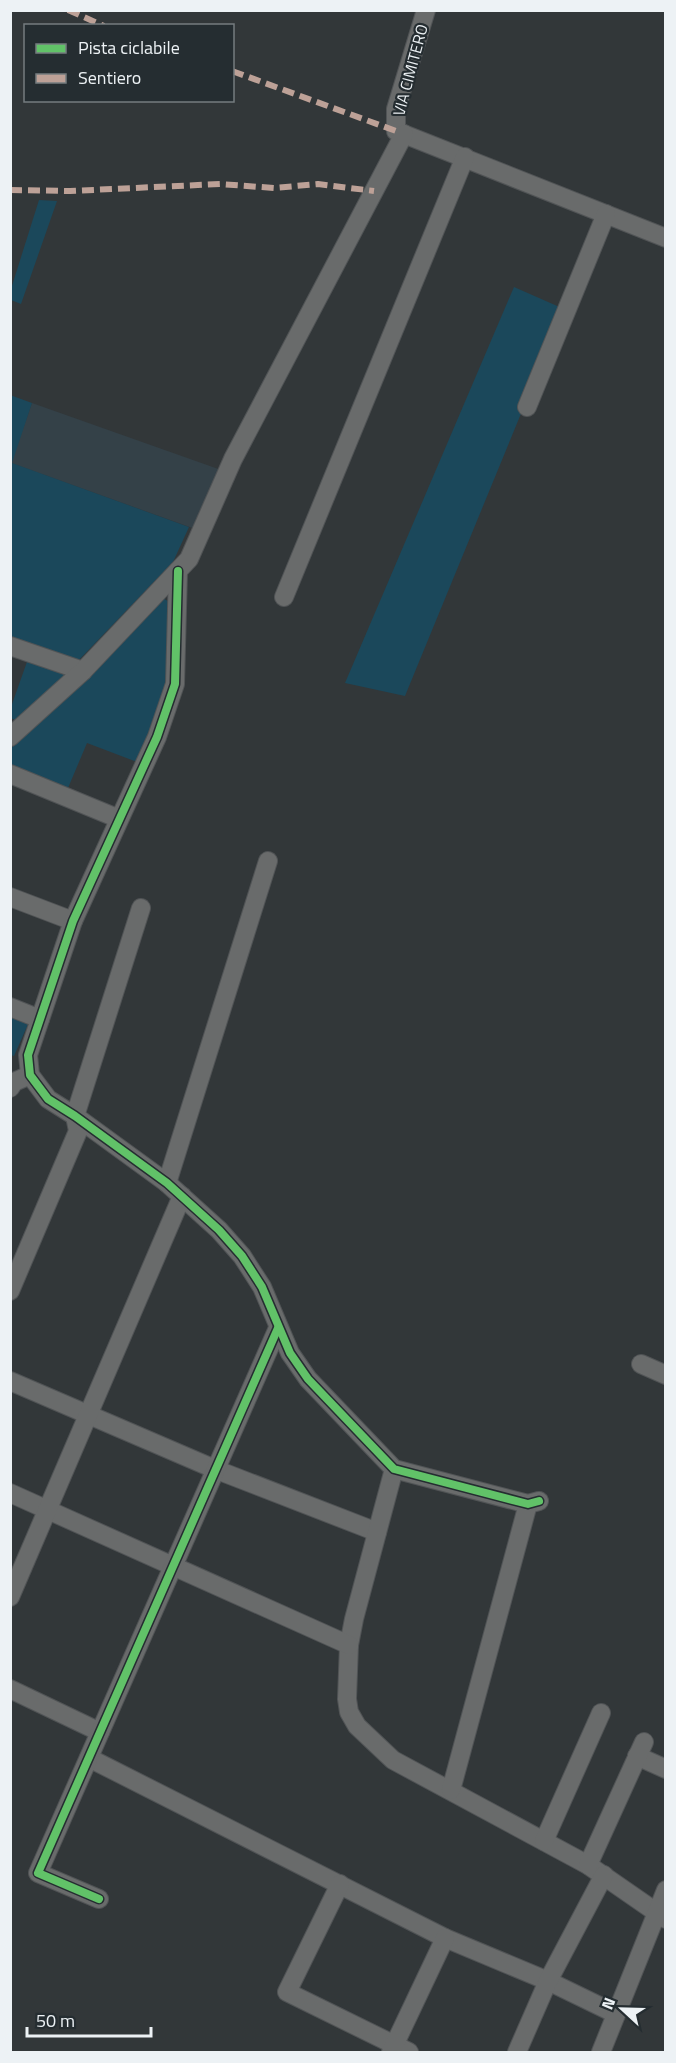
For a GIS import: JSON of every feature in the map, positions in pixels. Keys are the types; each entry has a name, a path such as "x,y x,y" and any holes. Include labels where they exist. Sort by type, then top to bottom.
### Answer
{"street":[{"name":"VIA CIMITERO","path":"400,132 396,109 426,10"},
{"path":"10,737 83,671 189,559 233,459 400,132 666,238"},
{"path":"284,597 465,157"},
{"path":"527,407 606,214"},
{"path":"178,571 176,684 156,737 117,818 73,921 28,1055 30,1075 48,1099 167,1183 219,1230 253,1270 290,1353 308,1379 394,1469 533,1503 451,1790"},
{"path":"10,646 83,671"},
{"path":"10,774 117,818"},
{"path":"167,1183 268,861"},
{"path":"10,897 73,921"},
{"path":"10,1291 78,1131 75,1116 141,908"},
{"path":"10,1007 40,1019"},
{"path":"10,1088 14,1082 30,1075"},
{"path":"10,1597 182,1196"},
{"path":"99,1899 38,1873 278,1328"},
{"path":"641,1364 666,1375"},
{"path":"10,1381 217,1470 377,1532"},
{"path":"394,1469 349,1645 347,1699 349,1713 357,1726 393,1760 596,1870 660,1916"},
{"path":"10,1493 349,1645"},
{"path":"10,1689 100,1732"},
{"path":"544,1841 601,1713"},
{"path":"517,2052 596,1870 640,1749 666,1768"},
{"path":"89,1758 445,1938 548,1981 616,2014"},
{"path":"340,1884 287,1992 398,2050 445,1938"},
{"path":"601,2052 660,1916 666,1890"}],"shaded area":[{"path":"39,200 57,201 21,304 11,300 11,289"},
{"path":"514,287 564,309 405,696 345,683"},
{"path":"10,395 32,403 12,463 189,527 173,562 77,662 11,638"},
{"path":"32,403 224,471 198,530 11,463"},
{"path":"164,599 170,602 168,672 159,709 137,762 87,743 68,788 11,765 10,749 87,680"},
{"path":"28,659 64,672 64,676 17,721 11,718 11,707"},
{"path":"10,1015 29,1022 14,1056 11,1055"}],"marked path":[{"path":"68,10 100,24"},
{"path":"234,72 396,131"},
{"path":"10,190 70,191 220,184 274,188 318,184 374,191"}],"cycle path":[{"path":"178,571 175,684 157,737 73,921 28,1055 30,1075 48,1099 167,1183 219,1230 242,1256 262,1287 290,1353 308,1379 394,1469 528,1504 539,1501"},
{"path":"99,1899 38,1873 278,1328"}]}
